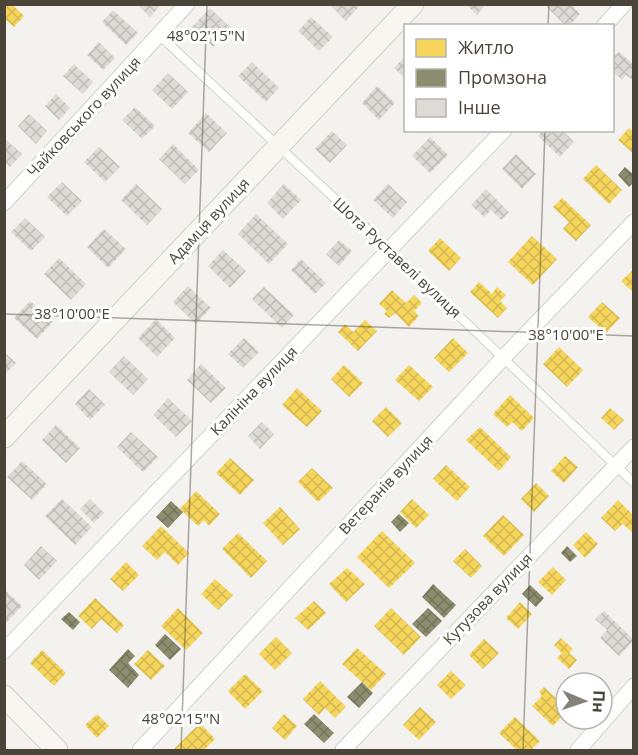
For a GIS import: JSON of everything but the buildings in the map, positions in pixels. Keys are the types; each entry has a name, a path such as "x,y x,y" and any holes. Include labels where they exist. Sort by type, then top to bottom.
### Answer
{"street":[{"name":"Чайковського вулиця","path":"4,203 188,4"},
{"name":"Адамця вулиця","path":"4,438 413,4"},
{"path":"606,24 624,4"},
{"name":"Калініна вулиця","path":"4,651 502,132"},
{"name":"Ветеранів вулиця","path":"140,750 503,358 633,222"},
{"name":"Кутузова вулиця","path":"343,750 633,447"},
{"path":"578,750 633,686"},
{"path":"4,696 57,750"}],"lane":[{"name":"Шота Руставелі вулиця","path":"159,35 390,250 633,483"}]}
